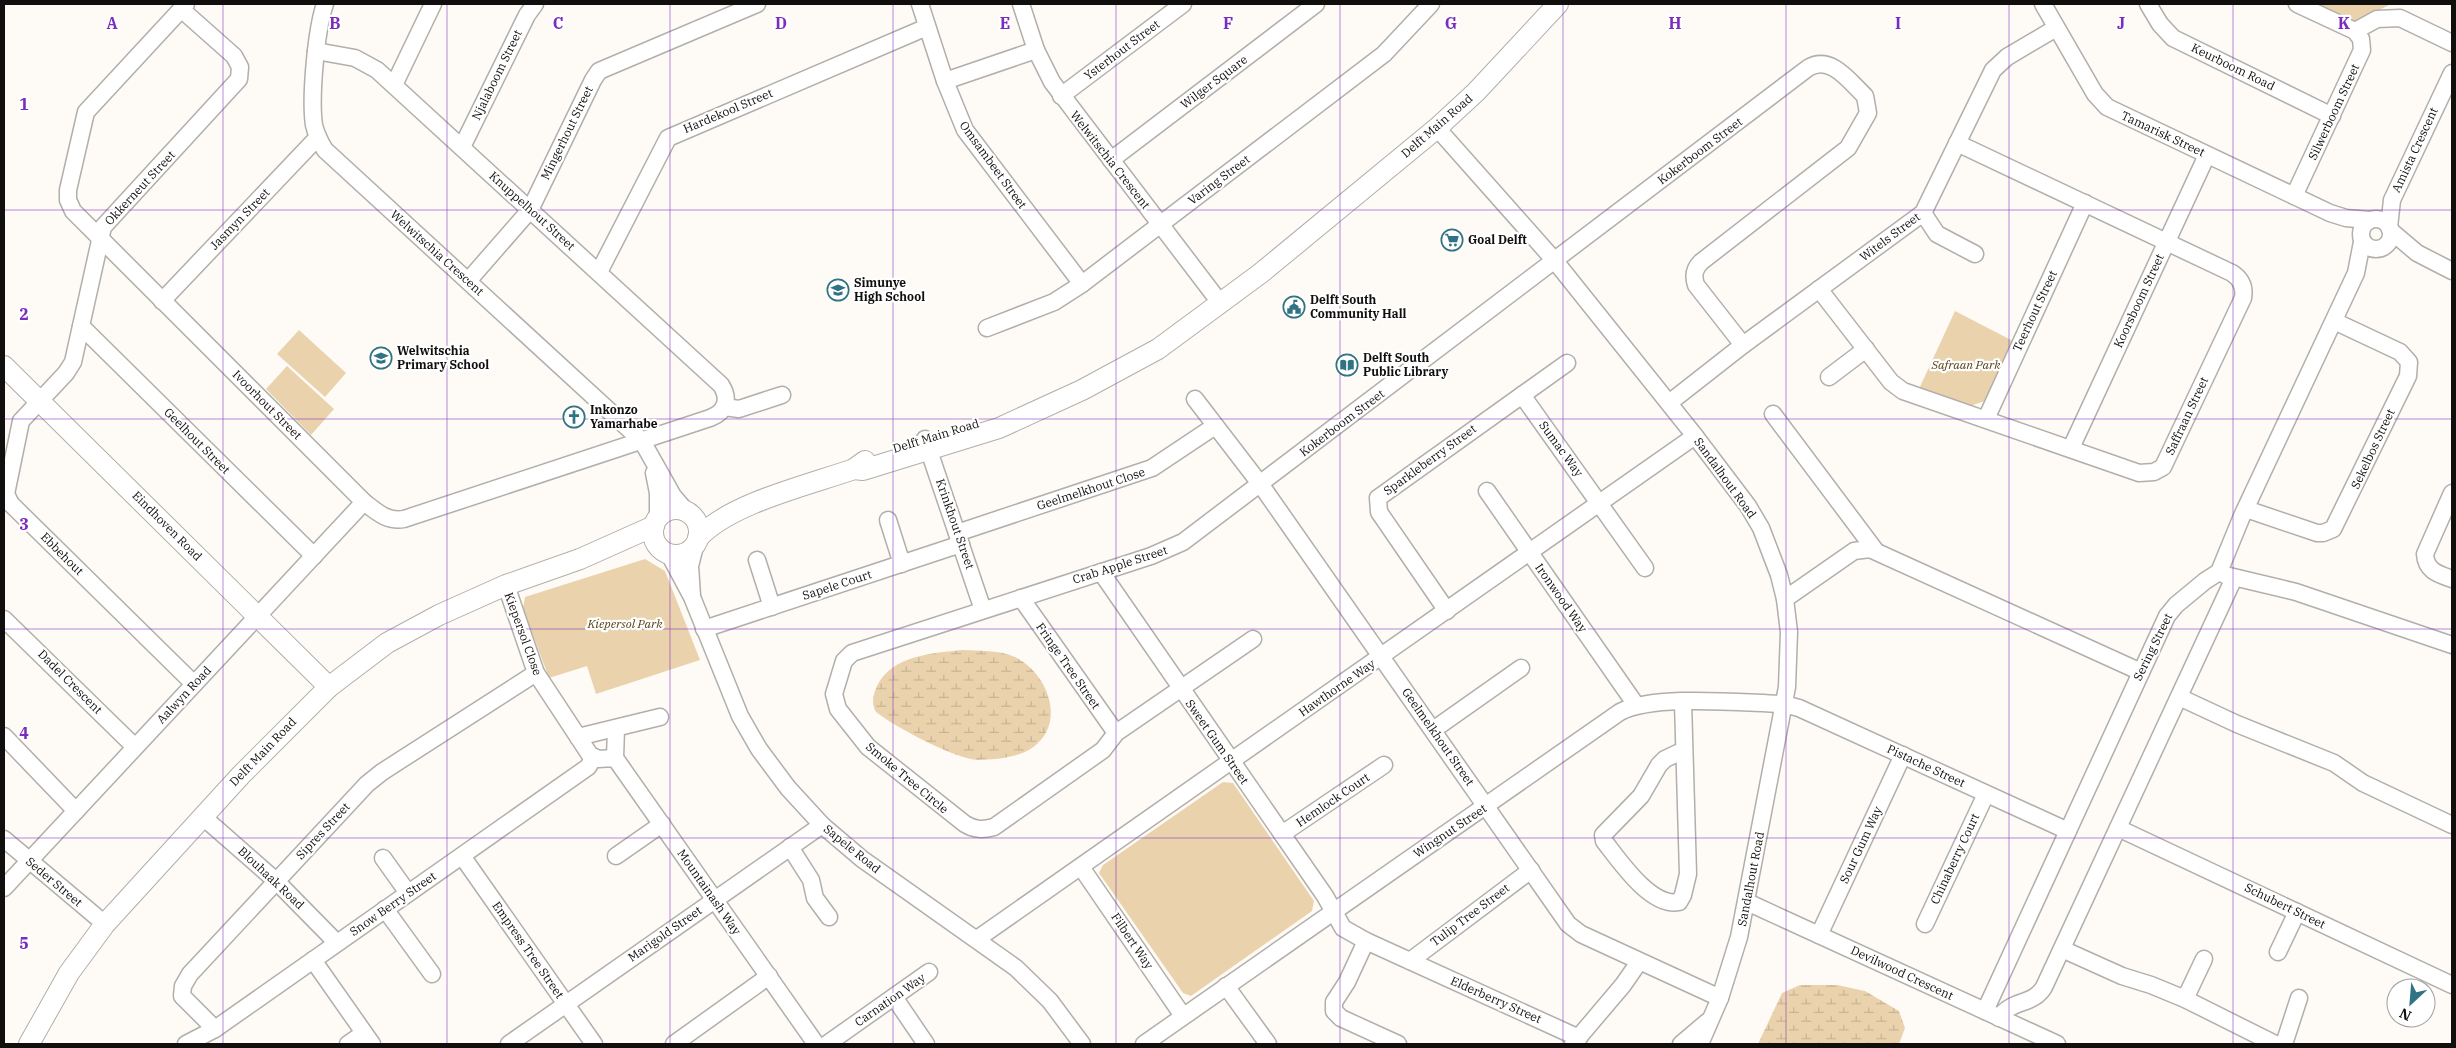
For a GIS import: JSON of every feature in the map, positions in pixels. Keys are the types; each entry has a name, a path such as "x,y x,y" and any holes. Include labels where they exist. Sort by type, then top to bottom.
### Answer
{"street":[{"name":"Welwitschia Crescent","path":"325,4 317,35 313,117 318,137 330,155 642,441 677,502 688,512"},
{"path":"394,85 432,4"},
{"name":"Njalaboom Street","path":"462,147 527,15 535,4"},
{"name":"Mingerhout Street","path":"468,281 530,210 592,80 599,71 756,4"},
{"name":"Omsambeet Street","path":"920,4 959,119 974,144 1082,284"},
{"name":"Welwitschia Crescent","path":"1022,4 1036,50 1052,82 1217,299"},
{"name":"Ysterhout Street","path":"1062,96 1184,4"},
{"name":"Wilger Square","path":"1111,160 1316,4"},
{"name":"Varing Street","path":"987,328 1054,302 1082,284 1384,54 1431,4"},
{"name":"Delft Main Road","path":"696,542 718,521 773,496 854,469 874,456 927,444 1000,417 1022,416 1082,390 1158,349 1217,299 1304,236 1438,128 1476,92 1558,4"},
{"name":"Tamarisk Street","path":"2043,4 2094,94 2107,107 2330,213 2362,240"},
{"name":"Keurboom Road","path":"2148,4 2160,24 2174,38 2332,116"},
{"path":"2297,4 2355,31 2377,19 2404,11 2452,43"},
{"name":"Okkerneut Street","path":"39,400 70,367 103,227 239,79 240,67 234,56 184,6"},
{"name":"Ivoorhout Street","path":"184,6 86,112 68,200 73,211 162,301 364,502 383,517 394,520 404,519 642,441 716,416 725,404"},
{"name":"Hardekool Street","path":"599,272 663,145 671,136 927,26"},
{"name":"Witels Street","path":"1669,403 1743,345 1923,213 1997,66 2008,57 2056,28"},
{"name":"Silwerboom Street","path":"2294,196 2362,50 2361,39 2355,31"},
{"path":"945,81 1036,50"},
{"name":"Knuppelhout Street","path":"316,51 360,60 378,70 721,385 725,404"},
{"name":"Kokerboom Street","path":"1261,485 1808,68 1819,64 1829,64 1865,96 1867,102 1868,113 1852,144 1695,268 1694,277 1696,285 1743,345"},
{"name":"Amista Crescent","path":"2372,220 2392,200 2452,73"},
{"name":"Sandalhout Road","path":"1438,128 1555,261 1695,436 1748,506 1770,552 1785,599 1789,661 1784,704 1747,902 1735,954 1720,998 1710,1019"},
{"name":"Jasmyn Street","path":"162,301 318,137"},
{"name":"Saffraan Street","path":"1819,289 1891,382 1902,391 2139,472 2149,474 2159,470 2166,463 2243,298 2242,285 2232,272 1957,143"},
{"name":"Koorsboom Street","path":"2071,448 2207,155"},
{"name":"Amista Crescent","path":"2390,229 2392,200"},
{"name":"Teerhout Street","path":"1986,419 2085,203"},
{"path":"1923,213 1937,234 1975,254"},
{"name":"Tamarisk Street","path":"2330,213 2372,220"},
{"path":"2452,271 2426,259 2405,244 2380,219 2372,220 2362,228 2362,240 2356,273 2246,509 2219,572 2234,578 2296,592 2452,645"},
{"path":"2356,273 2388,243 2390,229"},
{"path":"2362,240 2371,248 2426,259"},
{"name":"Sekelbos Street","path":"2246,509 2317,533 2333,529 2408,376 2409,362 2404,354 2334,321"},
{"name":"Geelhout Street","path":"81,326 314,556"},
{"path":"1829,377 1866,349"},
{"name":"Sparkleberry Street","path":"1448,611 1380,512 1378,498 1567,363"},
{"name":"Eindhoven Road","path":"4,366 329,686"},
{"path":"725,404 739,409 782,395"},
{"name":"Sumac Way","path":"1522,395 1645,568"},
{"path":"1195,399 1261,485"},
{"name":"Ebbehout","path":"39,400 26,413 20,424 6,489 8,499 194,684"},
{"path":"1773,414 1875,550"},
{"name":"Geelmelkhout Close","path":"959,538 1152,468 1216,426"},
{"name":"Hawthorne Way","path":"977,939 1448,611 1695,436"},
{"name":"Krinkhout Street","path":"927,444 983,610"},
{"name":"Welwitschia Crescent","path":"653,463 658,493 656,522"},
{"name":"Crab Apple Street","path":"1021,598 1151,556 1183,542 1261,485"},
{"name":"Geelmelkhout Street","path":"1261,485 1572,928 1639,962 1720,998"},
{"name":"Ironwood Way","path":"1487,491 1636,705"},
{"path":"2452,493 2425,554 2426,563 2431,571 2452,579"},
{"name":"Delft Main Road","path":"688,512 773,496"},
{"name":"Aalwyn Road","path":"4,888 364,502"},
{"path":"673,508 688,512 698,524 696,542 683,554 666,552 654,540 656,522 673,508"},
{"path":"888,520 902,564"},
{"name":"Delft Main Road","path":"29,1044 69,973 105,924 202,816 329,686 387,643 439,615 506,585 580,559 656,522"},
{"name":"Sapele Court","path":"704,629 902,564 959,538"},
{"name":"Sapele Road","path":"692,597 690,566 696,542"},
{"name":"Delft Main Road","path":"580,559 634,548 666,552"},
{"path":"1785,599 1854,551 1865,548 1875,550 2141,672"},
{"name":"Sapele Road","path":"666,552 692,597 724,679 749,733 773,769 822,825 862,859 977,939 1034,984 1059,1012 1082,1044"},
{"path":"757,560 772,607"},
{"name":"Sweet Gum Street","path":"1101,572 1231,762 1326,896 1333,911"},
{"name":"Sering Street","path":"1992,1015 2068,831 2170,611 2204,580 2219,572"},
{"path":"1992,1015 2011,1005 2028,1001 2042,992 2234,578"},
{"name":"Kiepersol Close","path":"506,585 536,673 578,737 594,757"},
{"name":"Smoke Tree Circle","path":"1021,598 848,656 842,667 834,699 838,709 868,747 965,824 980,830 994,827 1107,747 1116,733 1252,639"},
{"name":"Fringe Tree Street","path":"1021,598 1116,733"},
{"name":"Dadel Crescent","path":"4,618 136,747"},
{"path":"1434,730 1521,668"},
{"name":"Sipres Street","path":"215,1029 182,996 183,986 190,974 356,795 382,772 536,673"},
{"path":"2179,697 2237,724 2334,763 2364,783 2452,826"},
{"path":"1683,702 1688,874 1683,895 1679,902 1673,904 1662,900 1638,883 1604,841 1603,835 1641,796 1659,765 1665,759 1684,750"},
{"name":"Wingnut Street","path":"1144,1044 1620,712 1636,705 1683,702 1784,704"},
{"name":"Pistache Street","path":"1784,704 1799,708 2068,831"},
{"path":"578,737 660,717"},
{"path":"594,757 603,759 616,758 616,728"},
{"path":"4,736 76,811"},
{"name":"Sour Gum Way","path":"1819,935 1903,756"},
{"name":"Snow Berry Street","path":"186,1044 215,1029 462,856 588,767 594,757"},
{"name":"Mountainash Way","path":"616,758 816,1044"},
{"name":"Hemlock Court","path":"1282,834 1384,765"},
{"name":"Chinaberry Court","path":"1925,924 1986,794"},
{"name":"Blouhaak Road","path":"202,816 276,881 337,943"},
{"path":"616,856 662,824"},
{"name":"Marigold Street","path":"509,1044 822,825"},
{"name":"Schubert Street","path":"2118,828 2452,985"},
{"name":"Seder Street","path":"4,839 105,924"},
{"path":"790,847 811,880 814,898 829,917"},
{"name":"Empress Tree Street","path":"462,856 594,1044"},
{"path":"383,858 408,893"},
{"name":"Filbert Way","path":"1081,867 1183,1016"},
{"name":"Tulip Tree Street","path":"1410,961 1531,870"},
{"name":"Devilwood Crescent","path":"1747,902 2057,1044"},
{"path":"385,910 432,974"},
{"name":"Elderberry Street","path":"1333,911 1343,928 1366,941 1576,1041 1623,985 1639,962"},
{"path":"2278,952 2297,912"},
{"path":"1366,941 1334,1006 1341,1018 1398,1044"},
{"path":"2062,949 2122,976 2151,984 2185,999 2275,1044"},
{"path":"2185,999 2204,959"},
{"path":"313,960 368,1039 348,1044"},
{"name":"Carnation Way","path":"826,1044 930,972"},
{"path":"674,1044 769,976"},
{"path":"1226,986 1268,1044"},
{"path":"894,997 926,1044"},
{"path":"2284,1044 2299,998"},
{"path":"1681,1044 1710,1019"},
{"path":"1700,1044 1710,1019"},
{"path":"1363,1028 1370,1044"}],"green space":[{"path":"2307,4 2391,4 2351,24"},
{"name":"Safraan Park","path":"1955,311 2013,341 1985,401 1970,406 1919,389"},
{"path":"299,330 346,373 325,397 277,354"},
{"path":"287,366 334,409 311,435 266,389"},
{"name":"Kiepersol Park","path":"645,559 665,571 700,660 596,694 587,666 549,678 523,608 525,597"},
{"path":"963,650 989,651 1015,657 1028,665 1038,676 1050,702 1051,716 1047,730 1040,741 1027,751 996,759 978,760 968,758 941,748 897,726 874,709 873,702 877,686 893,668 914,658"},
{"path":"1223,782 1233,783 1314,901 1312,911 1191,996 1183,993 1099,873 1103,865"},
{"path":"1800,985 1837,985 1865,991 1899,1011 1905,1028 1899,1044 1758,1044 1782,993"}],"place":[{"name":"Goal Delft","path":"1452,240"},
{"name":"Simunye High School","path":"838,290"},
{"name":"Delft South Community Hall","path":"1294,307"},
{"name":"Welwitschia Primary School","path":"381,358"},
{"name":"Delft South Public Library","path":"1347,365"},
{"name":"Inkonzo Yamarhabe","path":"574,417"}]}
